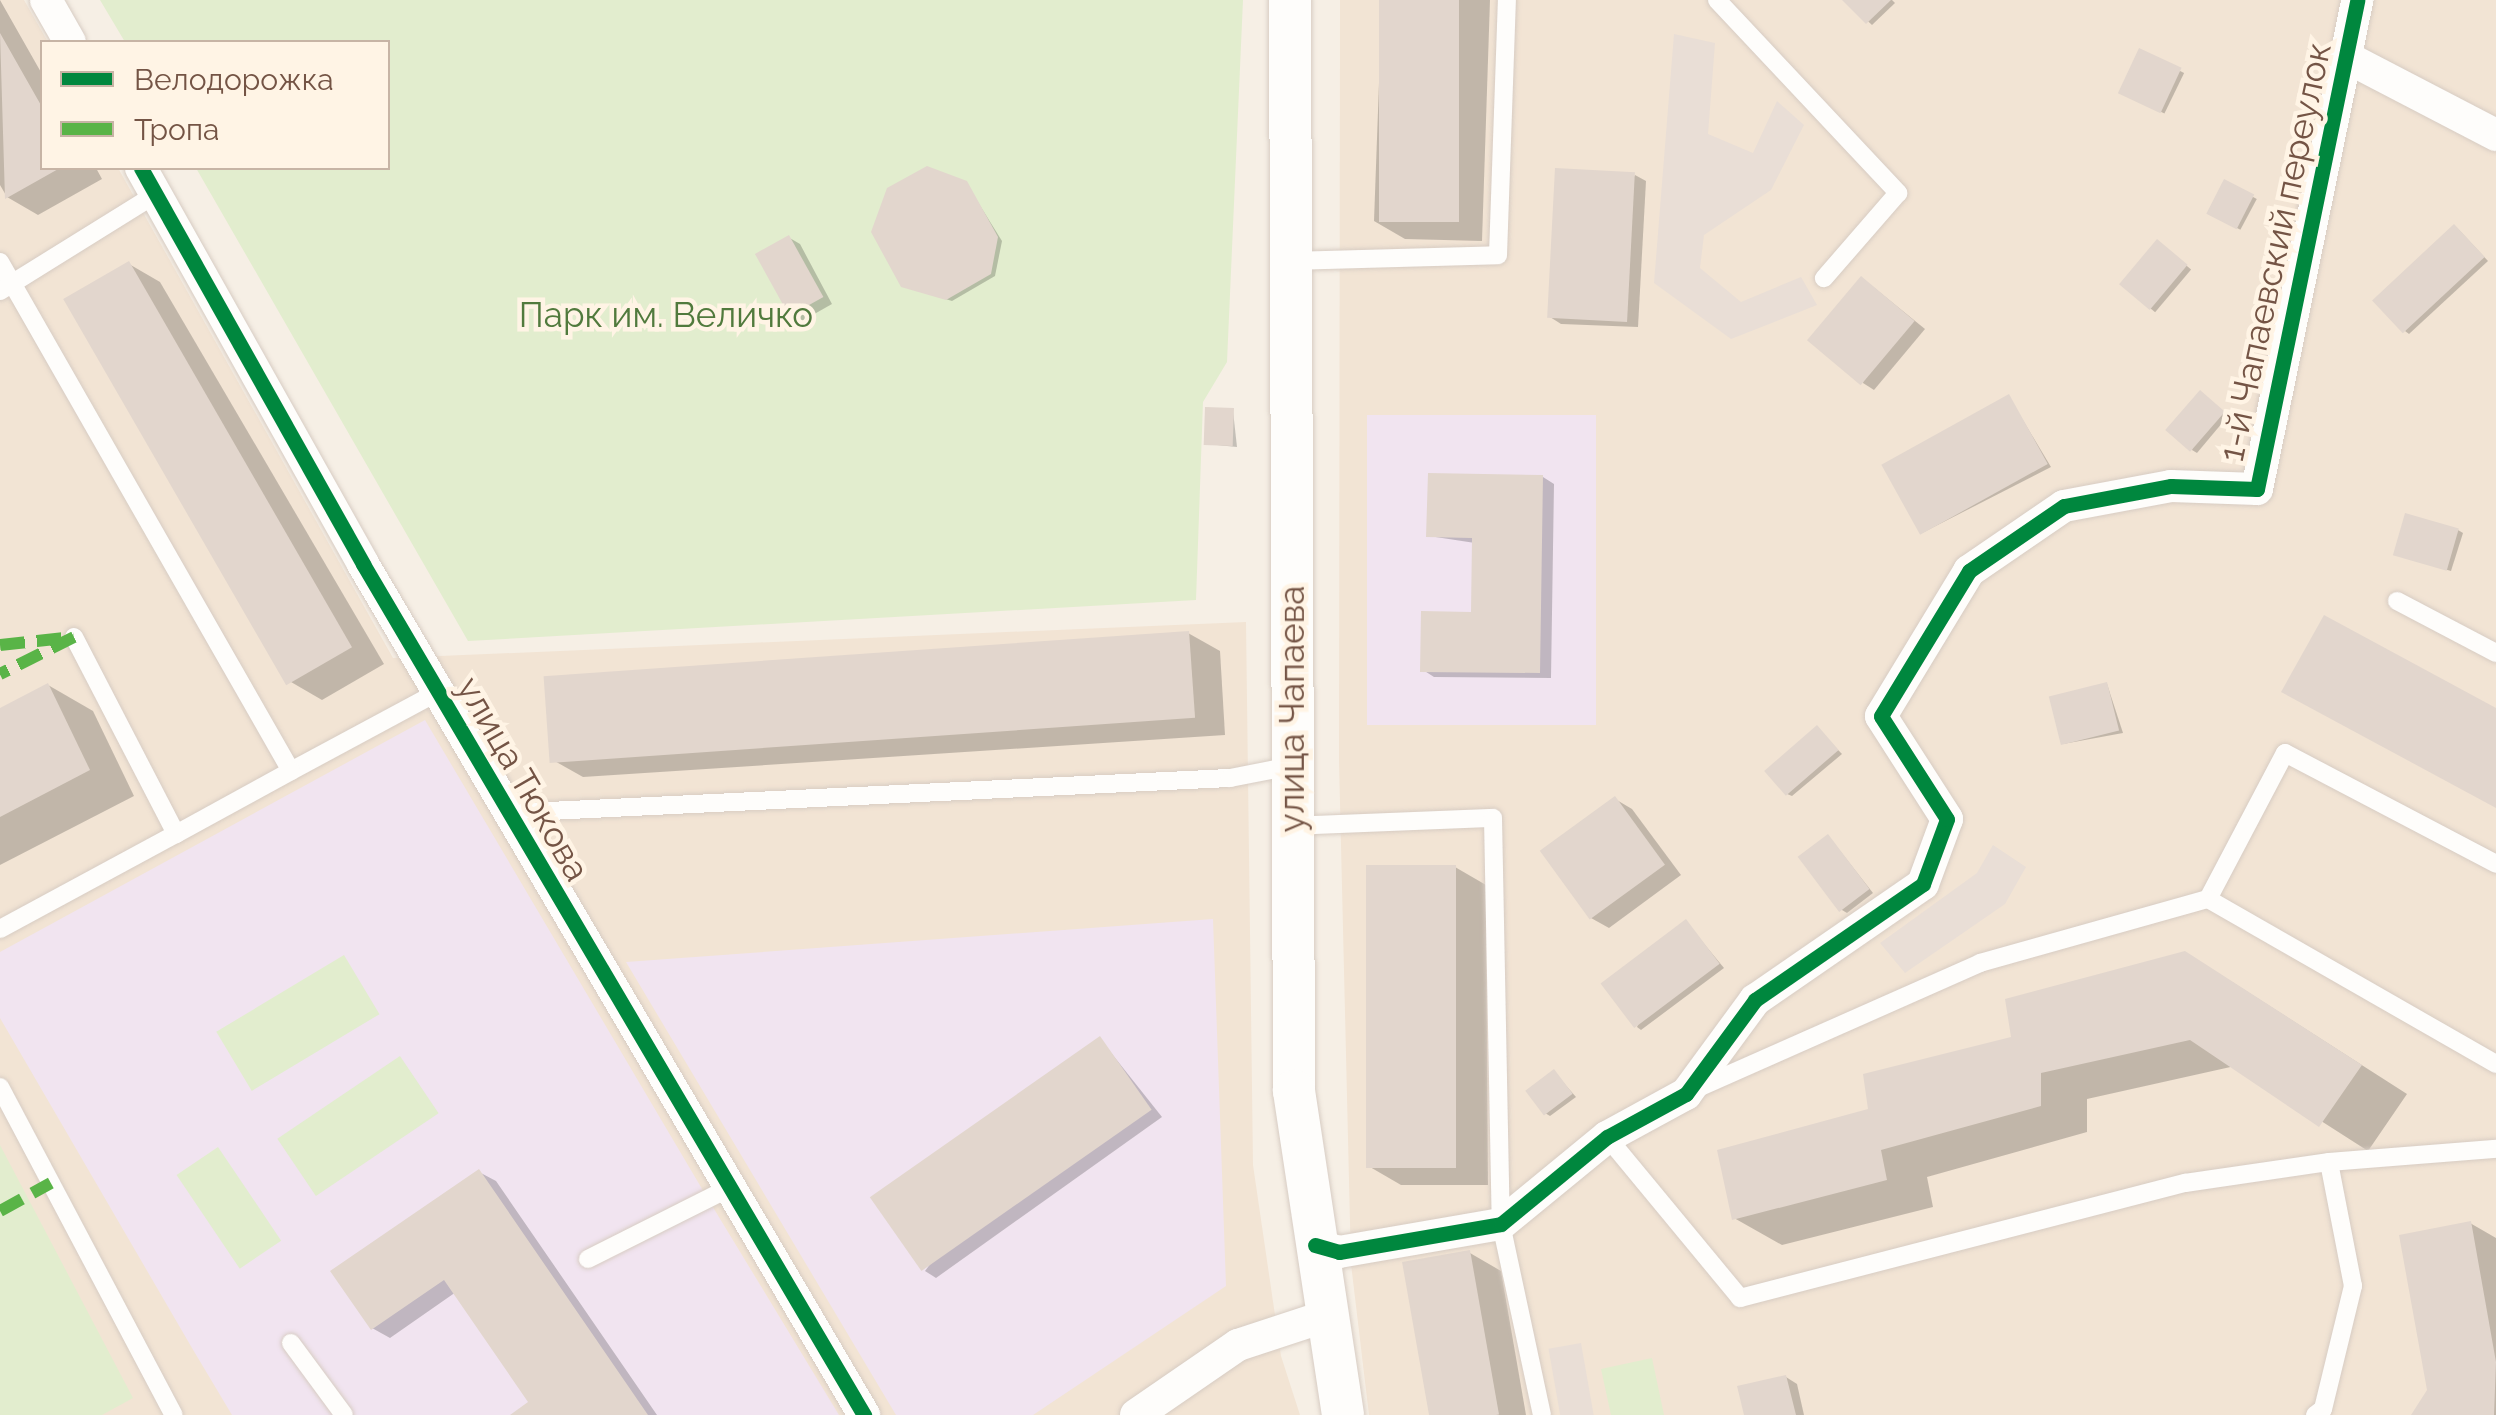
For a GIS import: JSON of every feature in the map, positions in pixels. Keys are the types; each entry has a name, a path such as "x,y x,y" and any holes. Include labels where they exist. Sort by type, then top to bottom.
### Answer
{"street":[{"path":"46,0 69,40"},
{"name":"улица Чапаева","path":"1290,0 1294,1091 1343,1415"},
{"name":"1-й Чапаевский переулок","path":"1316,1244 1339,1252 1501,1224 1607,1137 1686,1094 1755,1000 1923,884 1947,820 1881,716 1969,572 2064,506 2171,486 2258,489 2357,0"},
{"path":"2346,56 2496,135"},
{"name":"улица Тюкова","path":"148,181 508,813 864,1415"},
{"path":"1136,1415 1238,1345 1329,1315"}],"lane":[{"path":"1288,261 1498,255 1507,0"},
{"path":"1717,0 1898,193 1824,278"},
{"path":"6,288 148,181"},
{"path":"0,262 6,288 290,771"},
{"path":"2397,601 2496,653"},
{"path":"74,637 176,834"},
{"path":"0,930 438,692"},
{"path":"2208,900 2285,754 2496,864"},
{"path":"508,813 1230,778 1292,766"},
{"path":"1292,826 1493,818 1501,1224 1542,1415"},
{"path":"1686,1094 1980,963 2208,900 2496,1064"},
{"path":"0,1087 174,1415"},
{"path":"1607,1137 1740,1298 2185,1182 2330,1162 2496,1149"},
{"path":"2315,1415 2322,1409 2353,1286 2330,1162"},
{"path":"588,1259 727,1189"},
{"path":"291,1344 344,1415"}],"shaded area":[{"path":"0,0 24,0 47,40 40,40 40,170 119,170 393,658 1246,622 1253,1165 1281,1356 1300,1415 0,1415"},
{"path":"1340,0 2496,0 2496,1415 1369,1415 1351,1264 1339,761"},
{"path":"1674,34 1715,43 1708,134 1753,153 1777,101 1804,125 1771,190 1704,235 1700,268 1741,302 1801,277 1817,305 1731,339 1654,283"},
{"path":"1367,415 1596,415 1596,725 1367,725"},
{"path":"425,720 839,1415 232,1415 192,1348 0,1018 0,952"},
{"path":"1993,845 2026,867 2005,904 1905,973 1880,943 1977,873"},
{"path":"1213,919 1226,1286 1033,1415 896,1415 626,962"},
{"path":"1581,1343 1594,1415 1560,1415 1549,1349"}],"green space":[{"name":"Парк им. Величко","path":"100,0 1243,0 1227,362 1203,402 1196,600 468,641 197,170 390,170 390,40 124,40"},
{"path":"344,955 380,1014 252,1091 216,1032"},
{"path":"400,1056 439,1113 316,1196 277,1139"},
{"path":"0,1145 133,1398 102,1415 0,1415"},
{"path":"218,1147 281,1241 240,1269 177,1175"},
{"path":"1652,1358 1664,1415 1611,1415 1601,1369"}],"building":[{"path":"1379,0 1459,0 1459,222 1379,222"},
{"path":"1842,0 1891,0 1866,24"},
{"path":"0,33 40,103 40,170 56,170 5,199"},
{"path":"2139,48 2182,68 2160,113 2118,93"},
{"path":"927,166 967,181 998,237 991,274 946,300 901,287 871,232 887,188"},
{"path":"1555,168 1635,172 1627,322 1547,318"},
{"path":"2224,179 2254,194 2237,229 2206,214"},
{"path":"2454,224 2485,257 2403,333 2372,300"},
{"path":"789,235 823,297 789,316 755,254"},
{"path":"2157,239 2188,265 2150,310 2119,284"},
{"path":"129,261 352,647 286,685 63,299"},
{"path":"1861,276 1915,321 1861,385 1807,340"},
{"path":"2200,390 2225,412 2190,452 2165,430"},
{"path":"2009,394 2048,464 1920,535 1881,465"},
{"path":"1205,407 1234,408 1233,446 1204,445"},
{"path":"1428,473 1543,475 1540,673 1420,672 1421,611 1471,612 1472,538 1426,537"},
{"path":"2405,513 2459,528 2447,571 2393,555"},
{"path":"2324,615 2496,708 2496,808 2281,692"},
{"path":"1189,631 1195,718 550,763 544,676"},
{"path":"2107,682 2119,731 2061,745 2049,697"},
{"path":"48,683 90,770 0,817 0,708"},
{"path":"1817,725 1839,750 1786,796 1764,771"},
{"path":"1615,796 1665,865 1590,919 1540,851"},
{"path":"1828,834 1870,889 1839,912 1798,857"},
{"path":"1366,865 1456,865 1456,1168 1366,1168"},
{"path":"1686,919 1720,964 1634,1028 1601,983"},
{"path":"2185,951 2362,1065 2319,1127 2190,1040 2041,1073 2041,1106 1881,1150 1887,1180 1732,1220 1717,1150 1868,1109 1863,1074 2011,1037 2005,999"},
{"path":"1100,1036 1152,1110 921,1271 870,1197"},
{"path":"1554,1069 1573,1094 1544,1115 1525,1091"},
{"path":"479,1169 648,1415 510,1415 528,1402 444,1280 371,1330 330,1271"},
{"path":"2471,1221 2496,1362 2494,1415 2411,1415 2427,1390 2399,1235"},
{"path":"1470,1250 1499,1414 1429,1415 1402,1262"},
{"path":"1786,1375 1796,1415 1744,1415 1737,1386"}],"marked path":[{"path":"0,645 74,637 0,674"},
{"path":"0,1211 51,1183"}],"cycle path":[{"path":"1315,1245 1339,1252 1501,1224 1607,1137 1686,1094 1755,1000 1923,884 1947,819 1881,716 1969,571 2064,506 2171,486 2257,489 2357,0"},
{"path":"142,170 363,564 864,1415"}]}
